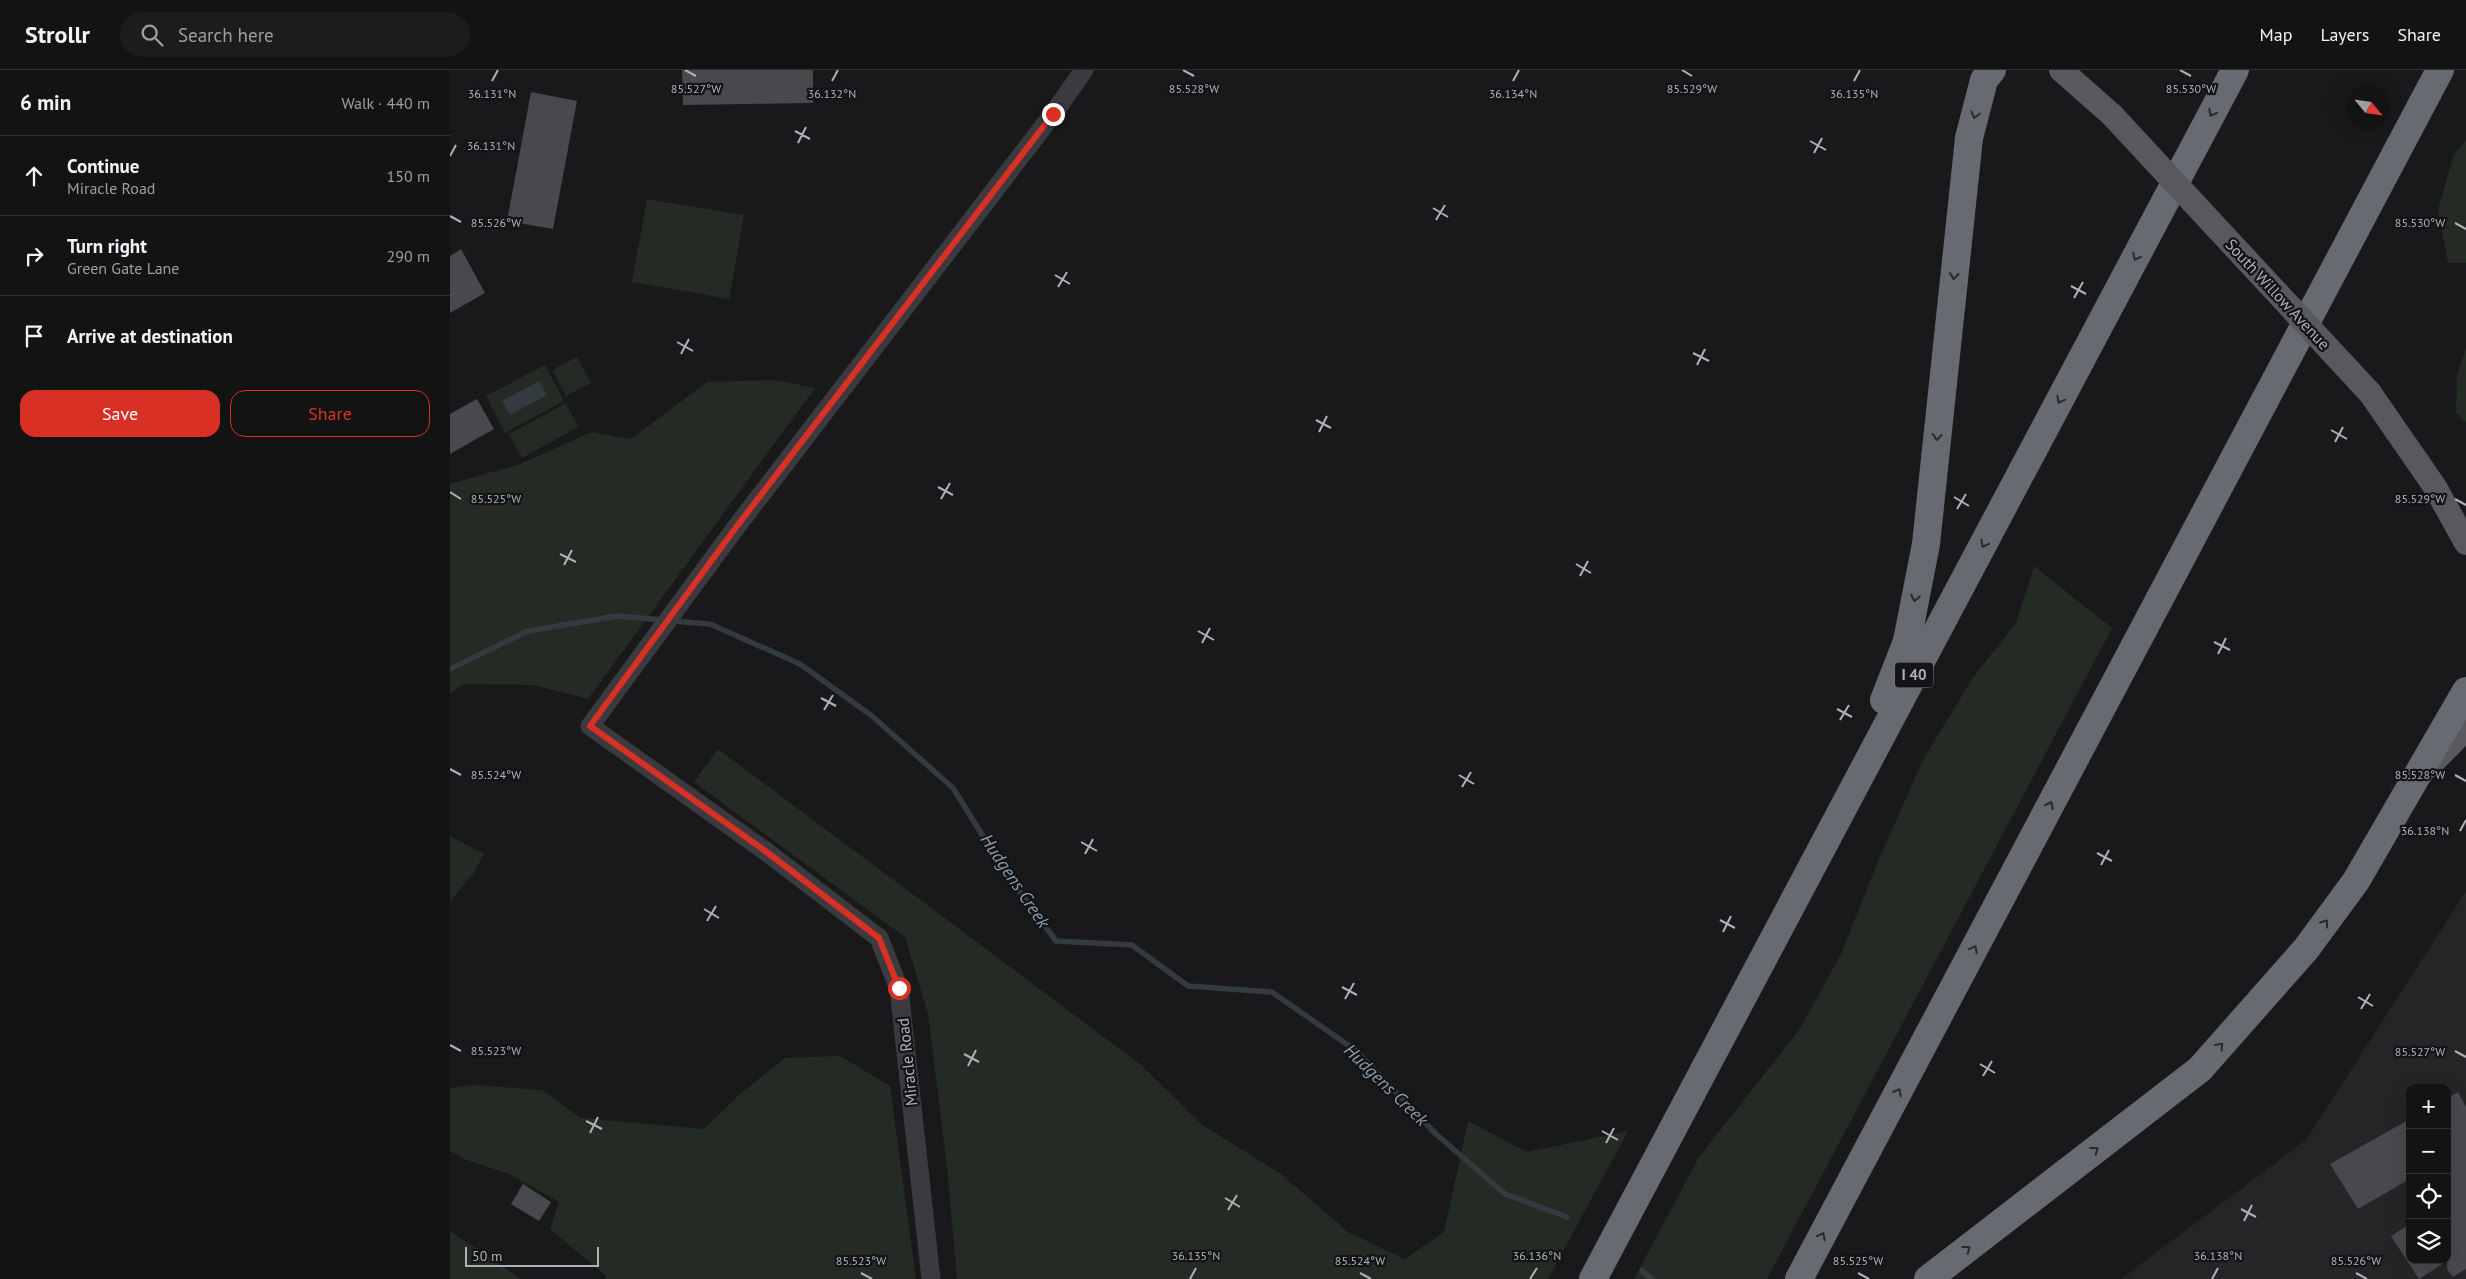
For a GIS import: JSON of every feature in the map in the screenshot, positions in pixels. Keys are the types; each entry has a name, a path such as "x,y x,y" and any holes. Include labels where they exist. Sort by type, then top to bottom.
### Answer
{"highway":[{"path":"1836,822 1909,632 1926,544 1969,138 1984,80 1992,70"},
{"name":"I 40","path":"1593,1279 2235,70"},
{"path":"1799,1279 2440,70"},
{"path":"1928,1279 2200,1070 2306,949 2356,881 2410,784 2466,691"}],"main road":[{"name":"South Willow Avenue","path":"2061,70 2112,115 2370,393 2435,487 2466,543"},
{"path":"2410,784 2466,728"}],"street":[{"name":"Miracle Road","path":"931,1279 899,988 879,938 768,853 590,726 734,530 1053,114 1084,70"}],"shaded area":[{"path":"2466,140 2466,263 2448,263 2438,210 2454,154"},
{"path":"647,199 744,215 729,299 632,282"},
{"path":"2466,348 2466,423 2456,412 2457,375"},
{"path":"577,357 591,383 566,396 552,370"},
{"path":"545,365 564,401 505,433 486,396"},
{"path":"775,380 815,388 588,699 533,685 464,684 450,694 450,484 520,464 592,432 631,439 707,382"},
{"path":"539,381 547,395 510,415 502,401"},
{"path":"566,403 578,427 522,458 509,434"},
{"path":"2034,566 2112,628 1767,1279 1634,1279 1699,1157 1799,1030 1841,954 1879,859 1924,758 1974,676 2016,623"},
{"path":"718,749 1141,1065 1201,1124 1281,1174 1348,1232 1405,1259 1444,1232 1468,1121 1527,1152 1628,1131 1548,1279 957,1279 947,1167 928,1014 905,937 694,782"},
{"path":"450,836 484,854 473,874 450,901"},
{"path":"2466,891 2466,1279 2121,1279 2306,1140"},
{"path":"840,1056 890,1086 916,1279 605,1279 606,1276 550,1229 559,1202 509,1174 464,1159 450,1151 450,1088 474,1085 542,1090 581,1118 704,1129 740,1094 785,1058"},
{"path":"450,1231 521,1279 450,1279"}],"building":[{"path":"682,70 813,70 813,103 683,105"},
{"path":"531,92 577,101 553,229 507,221"},
{"path":"461,249 485,293 450,313 450,256"},
{"path":"477,399 494,429 450,454 450,414"},
{"path":"2458,1092 2466,1107 2466,1269 2453,1277 2447,1269 2447,1264 2451,1264 2451,1096"},
{"path":"2406,1121 2406,1181 2358,1209 2330,1164"},
{"path":"523,1184 551,1202 539,1221 511,1204"},
{"path":"2406,1227 2406,1259 2391,1236"},
{"path":"2409,1264 2442,1264 2419,1279"}],"waterway":[{"name":"Hudgens Creek","path":"450,669 528,631 617,616 663,620"},
{"name":"Hudgens Creek","path":"673,621 710,624 800,664 872,716 953,788 1006,873 1056,941 1132,945 1188,986 1272,992 1355,1050 1436,1134 1505,1194 1567,1217"},
{"path":"1642,1271 1652,1279"}],"route":[{"path":"899,988 879,938 768,853 590,726 734,530 1053,114"}]}
